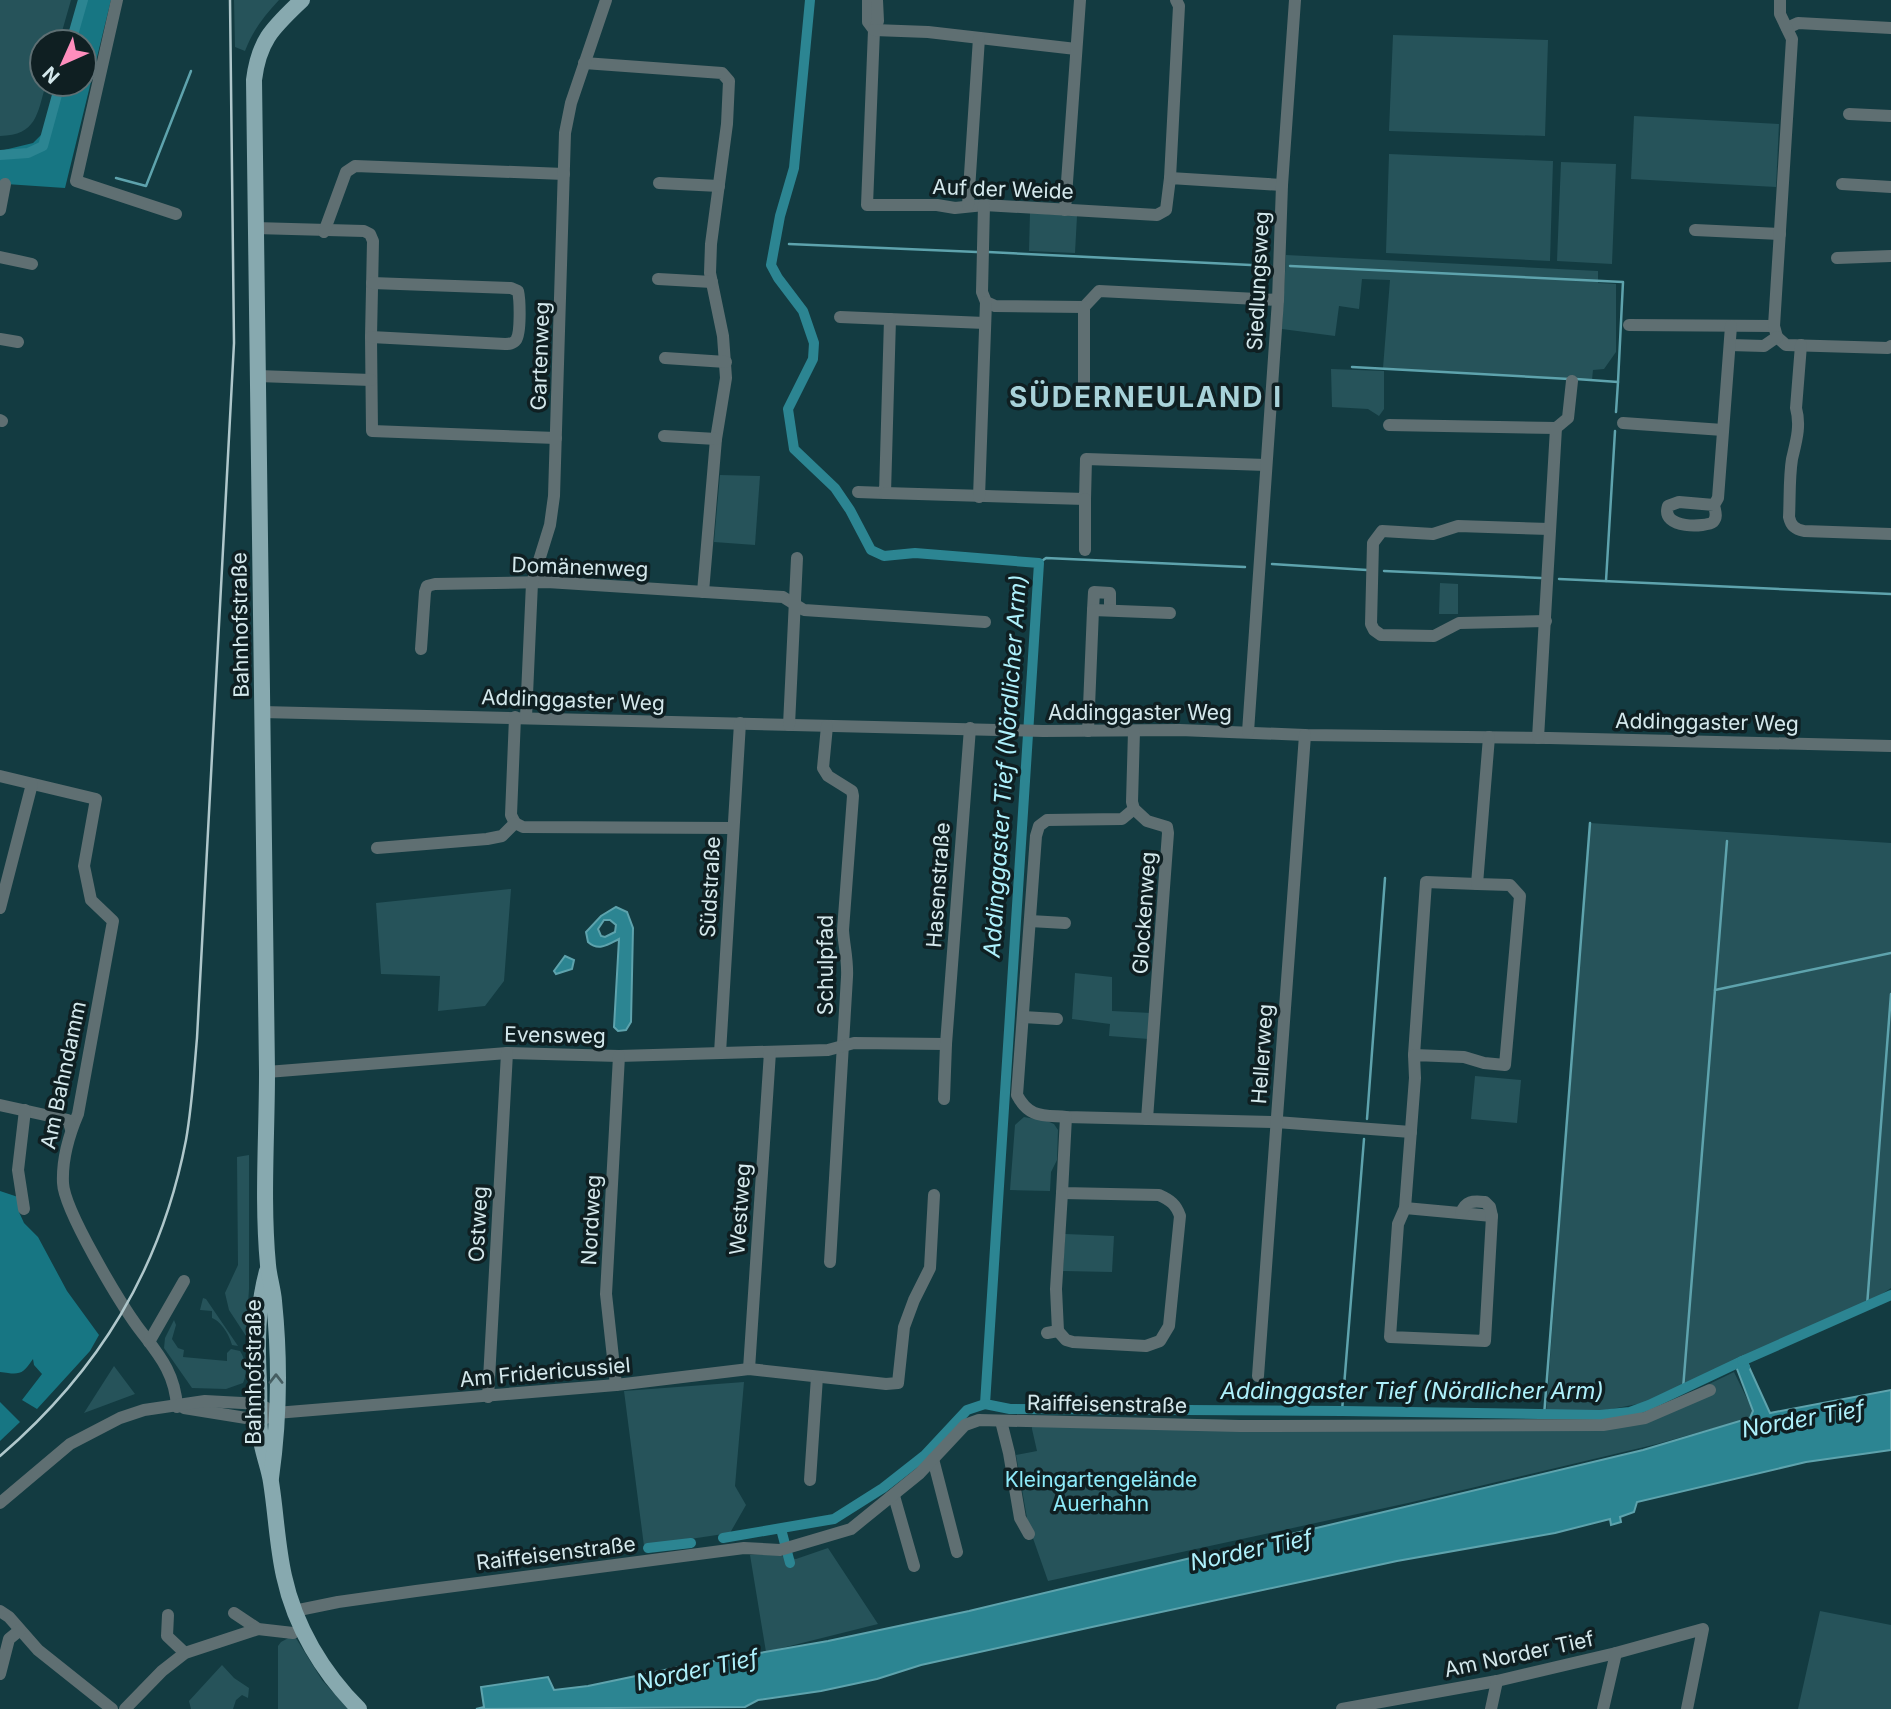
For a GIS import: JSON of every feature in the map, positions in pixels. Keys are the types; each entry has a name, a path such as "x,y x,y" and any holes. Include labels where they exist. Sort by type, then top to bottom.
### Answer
{"main road":[{"name":"Bahnhofstraße","path":"271,1478 276,1441 275,1306 268,1267 265,1181 267,1072 255,228 256,68 269,33 302,0"},
{"name":"Bahnhofstraße","path":"268,1267 260,1301 257,1359 259,1412 261,1442 271,1478 284,1576 294,1611 327,1673 359,1709"}],"street":[{"path":"117,0 76,181 176,214"},
{"name":"Gartenweg","path":"515,823 511,815 532,583 550,525 554,496 565,133 571,103 606,0"},
{"name":"Auf der Weide","path":"868,0 868,22 874,30"},
{"name":"Auf der Weide","path":"877,0 867,205 936,205 955,208 984,205 1157,215 1166,210 1170,178"},
{"path":"1065,210 1080,0"},
{"path":"1176,0 1179,6 1170,178 1282,185"},
{"name":"Siedlungsweg","path":"1248,732 1278,300 1282,185 1295,0"},
{"path":"1730,345 1764,346 1775,331 1792,39 1780,14 1780,0"},
{"path":"1787,28 1798,23 1891,28"},
{"path":"874,30 928,32 1076,49"},
{"path":"968,205 979,38"},
{"path":"584,63 722,73 729,81 727,124 711,244 712,282 726,362 726,378 716,439 703,592"},
{"path":"1849,114 1891,117"},
{"path":"324,232 346,172 355,166 564,174"},
{"path":"659,183 719,186"},
{"path":"0,209 5,184"},
{"path":"1842,184 1891,187"},
{"path":"978,497 986,302 982,292 984,205"},
{"path":"255,228 324,232 364,231 370,234 373,240 372,431 556,439"},
{"path":"1695,230 1780,234"},
{"path":"1837,258 1891,256"},
{"path":"0,257 32,264"},
{"path":"658,279 712,282"},
{"path":"371,337 505,344 516,340 519,319 518,291 511,288 372,283"},
{"path":"1084,392 1084,307 1098,291 1278,300"},
{"path":"986,302 995,306 1084,307"},
{"path":"840,317 985,323"},
{"path":"885,493 890,319"},
{"path":"1629,325 1731,326 1775,331 1786,345 1888,348 1891,345"},
{"path":"1714,505 1718,498 1731,326"},
{"path":"0,339 19,342"},
{"path":"1801,345 1790,522 1793,527 1804,531 1891,534"},
{"path":"665,358 726,362"},
{"path":"258,376 371,380"},
{"path":"1390,425 1556,428 1568,418 1572,381"},
{"path":"1623,423 1723,430"},
{"path":"1538,738 1556,428"},
{"path":"664,436 716,439"},
{"path":"1085,550 1086,459 1266,465"},
{"path":"858,492 1085,499"},
{"path":"1546,621 1459,623 1434,636 1381,635 1371,624 1373,543 1382,531 1433,534 1458,526 1549,529"},
{"path":"789,725 797,558"},
{"name":"Domänenweg","path":"421,649 427,586 547,582 783,597 804,610 985,622"},
{"path":"1088,731 1093,610 1170,613"},
{"name":"Addinggaster Weg","path":"262,712 1044,731 1248,732 1891,746"},
{"name":"Südstraße","path":"720,1053 740,723"},
{"name":"Schulpfad","path":"827,726 823,768 828,776 852,791 853,796 843,930 848,960 830,1262"},
{"name":"Hasenstraße","path":"944,1099 970,728"},
{"path":"1134,731 1134,809 1122,819 1047,820 1039,825 1035,836 1017,1094 1023,1106 1034,1114 1276,1122 1411,1132"},
{"name":"Hellerweg","path":"1258,1376 1305,735"},
{"path":"1477,884 1489,737"},
{"path":"0,776 32,784 0,908"},
{"name":"Am Bahndamm","path":"32,784 96,799 84,866 91,900 113,921 78,1115 71,1129 64,1165 63,1184 67,1203 125,1309 172,1377 177,1406"},
{"name":"Glockenweg","path":"1134,809 1147,821 1167,827 1168,833 1147,1119"},
{"path":"377,848 487,839 502,836 515,823 523,827 733,828"},
{"path":"1405,1208 1492,1216 1485,1341 1390,1336 1398,1224 1405,1208 1415,1078 1413,1060 1426,882 1510,886 1520,896 1506,1065 1484,1063 1464,1057 1413,1060"},
{"path":"1030,921 1065,923"},
{"path":"1023,1017 1057,1019"},
{"path":"843,1046 854,1043 946,1044"},
{"name":"Evensweg","path":"267,1072 507,1053 619,1056 828,1050 843,1046"},
{"name":"Westweg","path":"749,1369 770,1052"},
{"name":"Ostweg","path":"488,1397 507,1053"},
{"name":"Nordweg","path":"616,1385 606,1294 619,1056"},
{"path":"0,1105 68,1120 71,1129"},
{"path":"24,1209 18,1170 25,1110"},
{"path":"1062,1193 1159,1195 1177,1207 1180,1216 1169,1326 1167,1334 1160,1341 1146,1346 1073,1342 1052,1332 1066,1116"},
{"name":"Am Fridericussiel","path":"276,1413 488,1397 749,1369 886,1384 898,1383 904,1327 930,1268 934,1195"},
{"path":"149,1342 184,1281"},
{"path":"810,1480 817,1377"},
{"name":"Raiffeisenstraße","path":"294,1611 429,1589 744,1548 786,1548 851,1529 894,1496 965,1425 979,1420 1240,1426 1603,1425 1645,1418 1710,1390"},
{"path":"0,1503 54,1457 88,1433 144,1410 205,1401 276,1413"},
{"name":"Raiffeisenstraße","path":"1001,1421 1010,1453 1020,1518 1029,1534"},
{"path":"933,1459 957,1552"},
{"path":"894,1496 914,1566"},
{"path":"0,1611 38,1650 112,1709"},
{"path":"234,1613 258,1629"},
{"path":"168,1615 167,1636 185,1653"},
{"path":"124,1709 162,1671 185,1653 258,1629 293,1633"},
{"name":"Am Norder Tief","path":"1342,1709 1385,1705 1497,1681 1703,1629 1687,1709"},
{"path":"0,1674 9,1639 20,1630"},
{"path":"1603,1709 1616,1653"},
{"path":"1490,1709 1497,1681"}],"green space":[{"path":"0,0 71,0 63,28 28,28 28,98 42,98 34,121 28,127 22,132 0,136"},
{"path":"234,0 279,0 259,24 245,51 235,47"},
{"path":"1393,35 1548,40 1545,136 1389,131"},
{"path":"1634,116 1779,124 1776,187 1631,179"},
{"path":"1389,154 1553,161 1550,261 1386,253"},
{"path":"1561,162 1616,164 1612,264 1557,261"},
{"path":"1030,213 1077,216 1075,253 1029,251"},
{"path":"1286,255 1598,271 1598,283 1616,284 1616,352 1604,369 1593,370 1592,380 1383,368 1390,280 1362,279 1359,309 1339,306 1335,336 1282,329"},
{"path":"1331,369 1384,371 1384,409 1379,416 1368,409 1332,407"},
{"path":"720,475 760,476 755,545 714,542"},
{"path":"1440,583 1458,584 1458,614 1439,614"},
{"path":"1590,823 1891,843 1891,1288 1873,1300 1643,1403 1601,1411 1546,1412"},
{"path":"511,889 504,981 485,1006 438,1011 440,976 381,974 376,903"},
{"path":"1075,973 1112,977 1112,1011 1151,1013 1149,1039 1109,1036 1110,1024 1072,1019"},
{"path":"1475,1076 1521,1080 1517,1123 1471,1119"},
{"path":"1024,1117 1047,1121 1054,1124 1058,1130 1057,1160 1051,1172 1050,1191 1010,1190 1015,1125"},
{"path":"249,1155 249,1289 246,1336 229,1310 225,1293 238,1265 237,1157"},
{"path":"1065,1234 1114,1236 1112,1272 1063,1271"},
{"path":"203,1298 238,1346 232,1345 225,1329 212,1318 212,1311 200,1310"},
{"path":"174,1320 176,1325 172,1339 178,1348 184,1350 183,1357 227,1361 227,1353 231,1349 240,1351 246,1367 243,1383 226,1389 192,1388 164,1348 165,1338"},
{"path":"114,1366 135,1394 84,1413"},
{"name":"Kleingartengelände Auerhahn","path":"1734,1372 1753,1411 1750,1418 1657,1444 1408,1503 1048,1581 1028,1524 1016,1455 1037,1451 1032,1429 1033,1415 1235,1420 1597,1422 1635,1417"},
{"path":"744,1382 735,1486 746,1505 730,1533 644,1546 624,1391"},
{"path":"828,1548 878,1624 766,1652 750,1555 772,1554 796,1559"},
{"path":"1820,1611 1891,1625 1891,1709 1798,1709"},
{"path":"294,1635 322,1680 348,1709 278,1709 278,1646"},
{"path":"222,1665 234,1678 249,1688 248,1698 242,1695 236,1700 233,1709 191,1709 189,1701"}],"shaded area":[{"path":"85,0 111,0 98,53 98,28 75,28"},
{"path":"53,98 87,98 65,188 6,184 0,210 0,151 33,143 44,132"},
{"path":"0,1191 18,1197 19,1212 24,1223 38,1237 67,1291 99,1335 90,1351 37,1409 22,1400 42,1374 34,1365 33,1359 20,1373 0,1372"},
{"path":"0,1402 20,1422 0,1441"}],"water":[{"path":"616,907 627,912 633,928 631,1022 626,1030 618,1031 614,1027 619,939 600,947 588,942 586,932 601,916","holes":["604,920 610,920 616,925 615,932 601,936 598,929"]},
{"path":"565,956 574,960 572,969 556,974 554,971"},
{"name":"Norder Tief","path":"1744,1356 1770,1413 1891,1390 1891,1450 1806,1462 1637,1502 1634,1512 1620,1517 1621,1522 1611,1525 1610,1519 1555,1533 1397,1561 921,1665 877,1679 758,1700 745,1707 476,1709 484,1707 481,1687 548,1677 554,1690 588,1686 828,1641 969,1611 1643,1450 1750,1418 1753,1411 1734,1361"}],"waterway":[{"path":"75,28 83,0"},
{"name":"Addinggaster Tief (Nördlicher Arm)","path":"810,0 794,168 780,216 771,265 803,311 814,343 813,359 788,409 794,449 835,488 871,550 884,556 915,553 1039,563 985,1404 1010,1409 1600,1415 1630,1412 1649,1405 1742,1361 1745,1367"},
{"path":"116,178 146,186 191,71"},
{"path":"0,155 28,153 43,146 56,98"},
{"path":"789,244 977,252"},
{"path":"988,252 1271,266"},
{"path":"1290,266 1623,282 1618,382"},
{"path":"1352,367 1569,379"},
{"path":"1576,379 1618,382 1616,412"},
{"path":"1606,581 1615,431"},
{"path":"1039,563 1046,558 1245,567"},
{"path":"1272,564 1367,570"},
{"path":"1384,571 1541,578"},
{"path":"1559,579 1891,594"},
{"path":"1544,1416 1590,823"},
{"path":"1715,990 1727,841"},
{"path":"1367,1119 1385,878"},
{"path":"1683,1389 1715,990 1891,953"},
{"path":"1867,1306 1891,994"},
{"path":"1342,1411 1364,1139"},
{"path":"1742,1361 1891,1295"},
{"name":"Addinggaster Tief (Nördlicher Arm)","path":"723,1538 834,1519 883,1488 925,1455 967,1410 985,1404"},
{"name":"Addinggaster Tief (Nördlicher Arm)","path":"781,1529 790,1563"},
{"name":"Addinggaster Tief (Nördlicher Arm)","path":"648,1548 691,1543"}],"railway":[{"path":"0,1456 67,1389 96,1353 121,1315 160,1232 175,1187 186,1140 197,1038 234,343 230,0"}],"district":[{"name":"SÜDERNEULAND I","path":"1146,397"}]}
